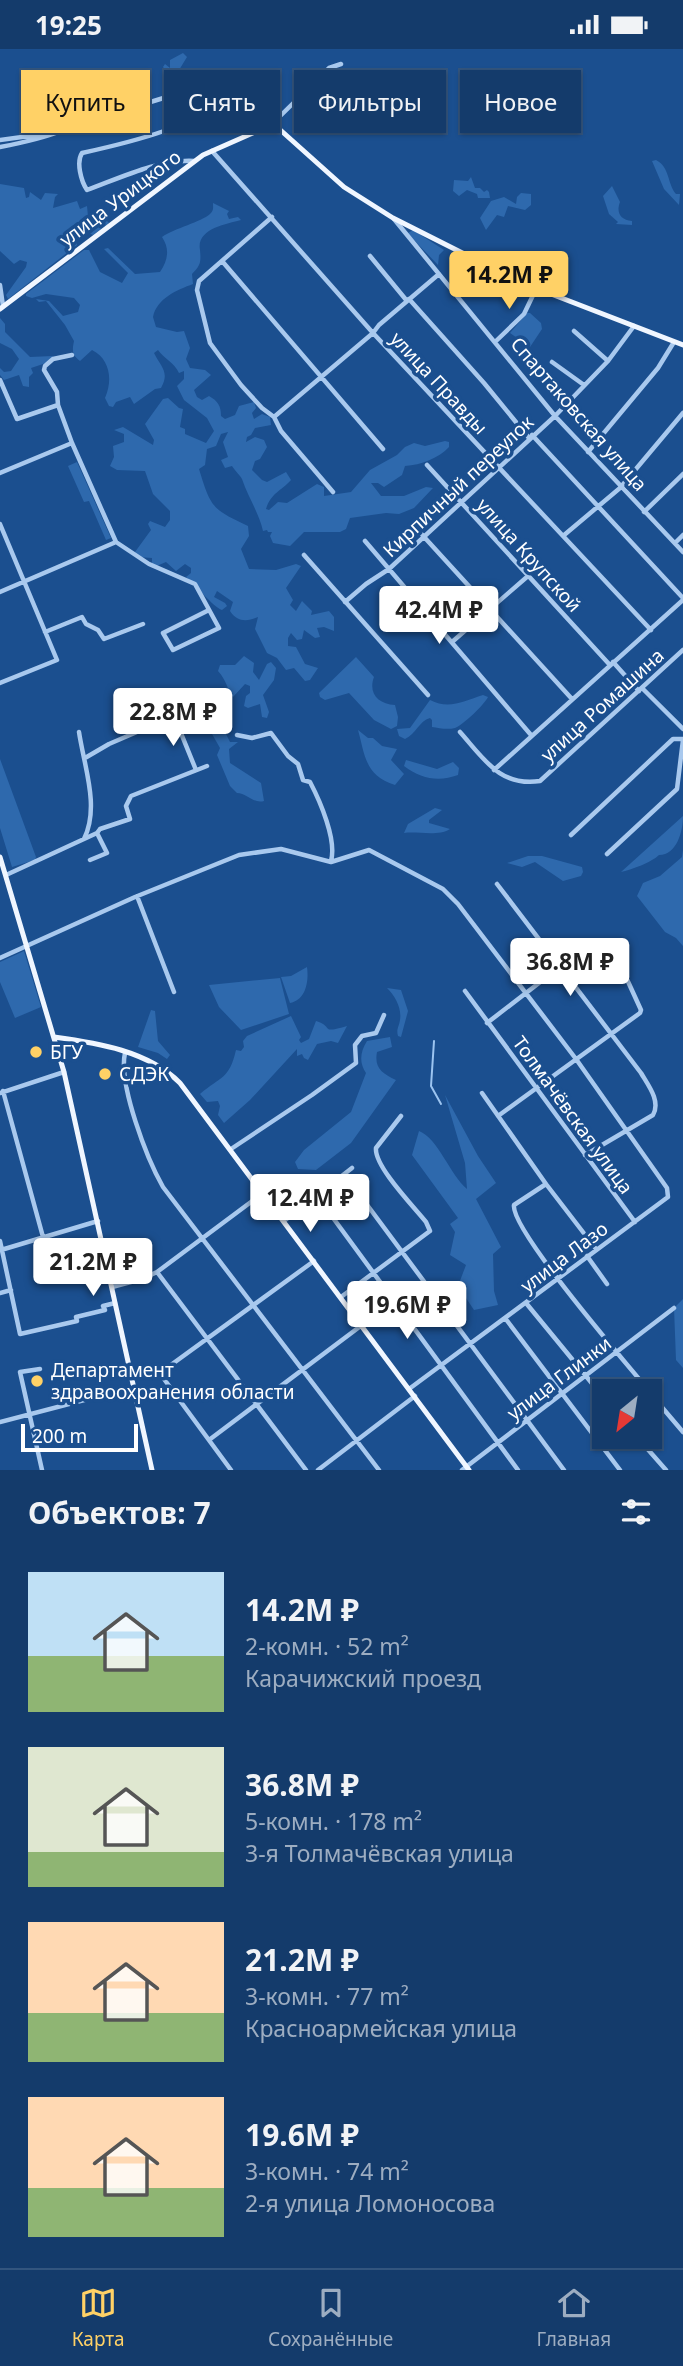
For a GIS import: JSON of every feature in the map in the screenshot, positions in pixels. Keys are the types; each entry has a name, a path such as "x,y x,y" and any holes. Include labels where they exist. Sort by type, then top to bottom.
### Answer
{"main road":[{"name":"Спартаковская улица","path":"280,130 344,187 393,218"},
{"name":"улица Урицкого","path":"2,308 194,161 253,133"},
{"path":"393,218 537,289 683,345"},
{"path":"0,857 64,1072 152,1470"},
{"path":"54,1037 155,1062 169,1072 188,1092 231,1149 466,1469"}],"street":[{"name":"улица Урицкого","path":"280,116 329,68 341,64"},
{"path":"164,129 82,153 79,159 83,185 87,190 156,166 181,160 194,161"},
{"path":"0,140 46,133"},
{"path":"0,147 57,133"},
{"name":"улица Правды","path":"212,151 373,333 650,630"},
{"path":"272,217 199,281 197,290 210,343 241,385 274,417 281,431 333,492"},
{"name":"Спартаковская улица","path":"393,218 555,415 620,488 683,552"},
{"path":"370,256 530,437 683,599 494,770 460,732"},
{"path":"222,261 321,380 383,449"},
{"path":"274,417 321,380 379,325 439,274"},
{"path":"0,285 2,308"},
{"path":"495,342 524,314 537,289"},
{"name":"Кирпичный переулок","path":"345,602 389,569 555,415 608,361 634,326"},
{"path":"574,331 608,361"},
{"path":"588,452 658,368 674,342"},
{"path":"72,355 53,359 44,370 57,392 58,405 72,443 116,542 149,564 195,584 219,628 173,650 163,633 209,610"},
{"path":"552,362 584,385"},
{"path":"0,380 17,419 58,405"},
{"path":"563,536 620,488 683,412"},
{"path":"0,473 72,443"},
{"name":"улица Крупской","path":"427,465 611,663 683,729"},
{"path":"644,512 683,474"},
{"path":"0,524 57,660 0,683"},
{"path":"415,527 572,699"},
{"path":"675,543 683,535"},
{"path":"365,541 531,735"},
{"path":"0,592 116,542"},
{"path":"304,555 428,695"},
{"path":"452,642 528,576"},
{"path":"45,632 82,617 86,624 98,630 104,639 143,624"},
{"path":"369,639 374,634"},
{"name":"улица Ромашина","path":"494,770 508,779 540,781 683,650"},
{"path":"85,758 109,744 174,716 196,770"},
{"path":"79,732 92,818 83,839"},
{"path":"237,736 252,738 271,733 288,756 298,764 303,780 310,782 329,830 333,856 331,862"},
{"path":"571,835 673,740 683,739 677,789 607,854"},
{"path":"6,875 97,833 100,829 130,819 126,806 131,796 207,766"},
{"path":"90,860 107,853 97,833"},
{"path":"0,958 137,896 239,855 281,849 331,862 369,851 443,889 576,1059 627,1130"},
{"path":"498,884 650,1088 656,1109 653,1115 585,1155"},
{"path":"137,896 174,992"},
{"path":"487,1023 561,966 601,941 625,975 641,1010 498,1116"},
{"name":"Толмачёвская улица","path":"465,991 635,1222"},
{"path":"231,1149 356,1063 355,1045 362,1036 376,1033 384,1015"},
{"path":"125,1053 123,1062 135,1118 150,1165 163,1187 379,1470"},
{"path":"43,1237 1,1092 64,1072"},
{"path":"482,1093 596,1249"},
{"path":"341,1297 430,1231 426,1222 386,1173 376,1154 376,1148 401,1116"},
{"name":"улица Лазо","path":"409,1389 668,1197 667,1188 627,1130"},
{"path":"284,1221 352,1168"},
{"path":"546,1184 514,1205 513,1210 522,1229 639,1379"},
{"path":"112,1287 142,1279 156,1272 263,1193"},
{"path":"317,1196 518,1470"},
{"path":"362,1198 564,1470"},
{"path":"1,1249 98,1221"},
{"path":"0,1241 20,1334 77,1321 76,1317 105,1310 103,1305 116,1303"},
{"path":"587,1256 607,1285"},
{"path":"231,1470 164,1379 164,1370 314,1261"},
{"path":"156,1272 306,1470"},
{"path":"0,1293 12,1290"},
{"path":"526,1303 592,1384"},
{"name":"улица Глинки","path":"466,1469 527,1419 674,1308"},
{"path":"505,1318 620,1470"},
{"path":"209,1440 362,1325"},
{"path":"40,1370 20,1373 42,1470"},
{"path":"0,1422 134,1387"},
{"path":"318,1470 415,1397"},
{"path":"662,1407 683,1432"},
{"path":"648,1449 666,1470"}],"shaded area":[{"path":"183,53 187,57 179,70 165,70 165,64 170,68 170,60"},
{"path":"656,160 664,167 676,194 680,194 679,205 664,189 652,161"},
{"path":"471,177 475,188 484,192 487,190 490,198 478,198 477,194 467,190 459,196 453,191 454,180 468,181"},
{"path":"0,184 24,188 26,198 30,192 41,200 45,193 58,194 53,208 77,201 80,209 87,206 89,227 94,229 106,220 109,223 93,235 85,231 75,236 77,245 8,299 6,295 27,262 20,260 14,264 0,251"},
{"path":"612,186 620,202 620,215 632,221 632,225 616,224 618,222 609,214 603,196"},
{"path":"521,193 531,194 531,205 525,210 508,206 504,217 497,215 486,230 480,218 491,201 504,197 516,204"},
{"path":"213,203 229,211 229,219 238,217 241,220 207,232 200,243 200,263 192,274 193,284 163,300 153,317 156,327 184,331 190,348 186,359 190,368 205,370 211,375 194,390 197,397 202,400 209,396 215,400 220,407 221,416 225,419 235,415 239,406 254,402 254,419 262,414 270,417 271,425 255,428 247,437 246,442 255,437 264,440 267,447 260,459 255,461 252,470 267,482 286,472 291,480 273,496 266,509 269,510 278,502 287,503 317,484 324,487 324,496 351,492 370,470 397,455 405,447 414,443 425,446 449,442 449,447 435,458 405,466 402,475 384,487 371,483 381,496 404,496 426,487 433,488 414,508 399,514 350,518 346,529 340,532 304,532 290,546 273,543 270,536 272,532 263,531 241,477 232,466 225,468 221,460 228,457 223,442 228,432 221,434 216,446 207,449 205,465 199,469 203,482 210,500 220,511 248,526 249,536 241,549 249,569 276,570 296,564 301,566 286,588 293,600 290,605 296,611 302,601 312,611 311,615 329,611 334,617 334,631 324,627 317,628 320,637 315,638 304,630 302,639 297,640 291,633 288,638 288,646 296,647 305,664 318,668 310,680 305,681 294,668 286,670 277,658 267,653 255,629 258,617 250,620 239,619 230,611 233,602 217,591 214,597 227,606 222,610 218,608 186,577 191,573 191,568 185,564 176,571 166,562 152,568 152,558 138,557 135,552 151,530 148,524 150,521 165,527 170,520 170,511 153,494 145,471 117,470 110,466 114,457 113,446 124,442 124,434 114,430 123,427 153,445 154,440 145,424 163,399 168,398 183,409 180,427 185,429 185,434 206,443 214,431 207,418 184,400 177,386 184,379 184,371 179,373 158,350 154,353 165,374 161,388 155,389 134,404 130,397 116,402 113,407 109,406 105,398 109,377 103,359 92,350 80,361 77,359 73,353 74,341 65,325 46,301 39,302 36,299 49,301 63,316 78,312 80,305 74,298 46,294 32,298 26,296 84,250 89,250 100,272 122,283 128,273 104,249 108,248 135,274 160,272 167,255 162,237 206,217 213,209"},
{"path":"413,230 444,250 439,255 438,265 408,233"},
{"path":"527,313 541,323 542,329 530,347 510,333"},
{"path":"0,318 5,324 5,332 30,357 53,356 49,362 31,368 33,373 29,377 29,387 23,386 19,375 4,380 0,375 0,368 4,372 11,371 19,359 12,349 0,343"},
{"path":"77,462 111,538 106,540 89,501 84,502 68,466"},
{"path":"244,656 254,663 253,672 259,680 267,664 271,662 276,668 274,680 263,695 269,712 267,718 262,717 260,704 248,708 244,706 250,686 245,684 233,697 218,671 220,665 235,665"},
{"path":"356,657 374,677 372,688 376,697 395,705 397,726 391,729 374,720 349,693 325,700 320,697 319,693"},
{"path":"483,695 488,697 482,705 455,728 432,727 430,718 405,739 399,736 397,729 410,728 430,700 450,704"},
{"path":"358,730 382,746 397,749 391,760 404,774 395,785 385,781 372,770"},
{"path":"212,734 226,734 230,742 238,742 229,749 230,763 261,783 264,801 237,793 230,786 217,755 220,748"},
{"path":"0,759 36,857 35,860 12,867 0,828"},
{"path":"406,760 437,769 453,762 459,768 458,775 430,778 404,766"},
{"path":"435,808 442,810 429,820 429,823 450,829 433,833 404,833 408,824"},
{"path":"683,816 675,847 665,854 621,872"},
{"path":"683,850 683,946 665,932 637,896 643,883 660,876 682,857"},
{"path":"528,856 542,856 582,867 583,872 581,876 563,881 535,862 522,867 507,863"},
{"path":"24,951 41,1007 15,1018 0,982 0,962"},
{"path":"307,967 303,994 290,1003 281,977 291,976"},
{"path":"280,978 289,1014 241,1030 219,1007 209,985"},
{"path":"387,988 401,990 408,1011 401,1037 397,1034 400,1022 399,1007"},
{"path":"151,1010 155,1011 158,1041 170,1055 167,1059 158,1053 138,1047"},
{"path":"291,1016 301,1043 309,1039 316,1021 330,1030 347,1026 338,1043 331,1041 317,1044 308,1060 302,1054 297,1056 297,1049 250,1100 224,1123 218,1115 218,1101 207,1102 200,1094 223,1077 236,1050 241,1051 244,1047 243,1041 247,1036"},
{"path":"390,1037 392,1047 377,1052 377,1062 383,1072 396,1080 351,1143 316,1170 298,1169 295,1162 304,1150 351,1112 366,1073 361,1057 367,1041"},
{"path":"445,1095 496,1183 476,1199 501,1247 493,1254 494,1291 498,1305 474,1310 458,1286 466,1265 450,1255 455,1232 450,1224 458,1218 412,1155 419,1131 432,1141 467,1189 465,1163"},
{"path":"683,1299 683,1368 676,1360 674,1308"}],"waterway":[{"path":"434,1041 431,1086 441,1104"}],"place":[{"name":"БГУ","path":"36,1052"},
{"name":"СДЭК","path":"105,1074"},
{"name":"Департамент здравоохранения области","path":"37,1381"}]}
